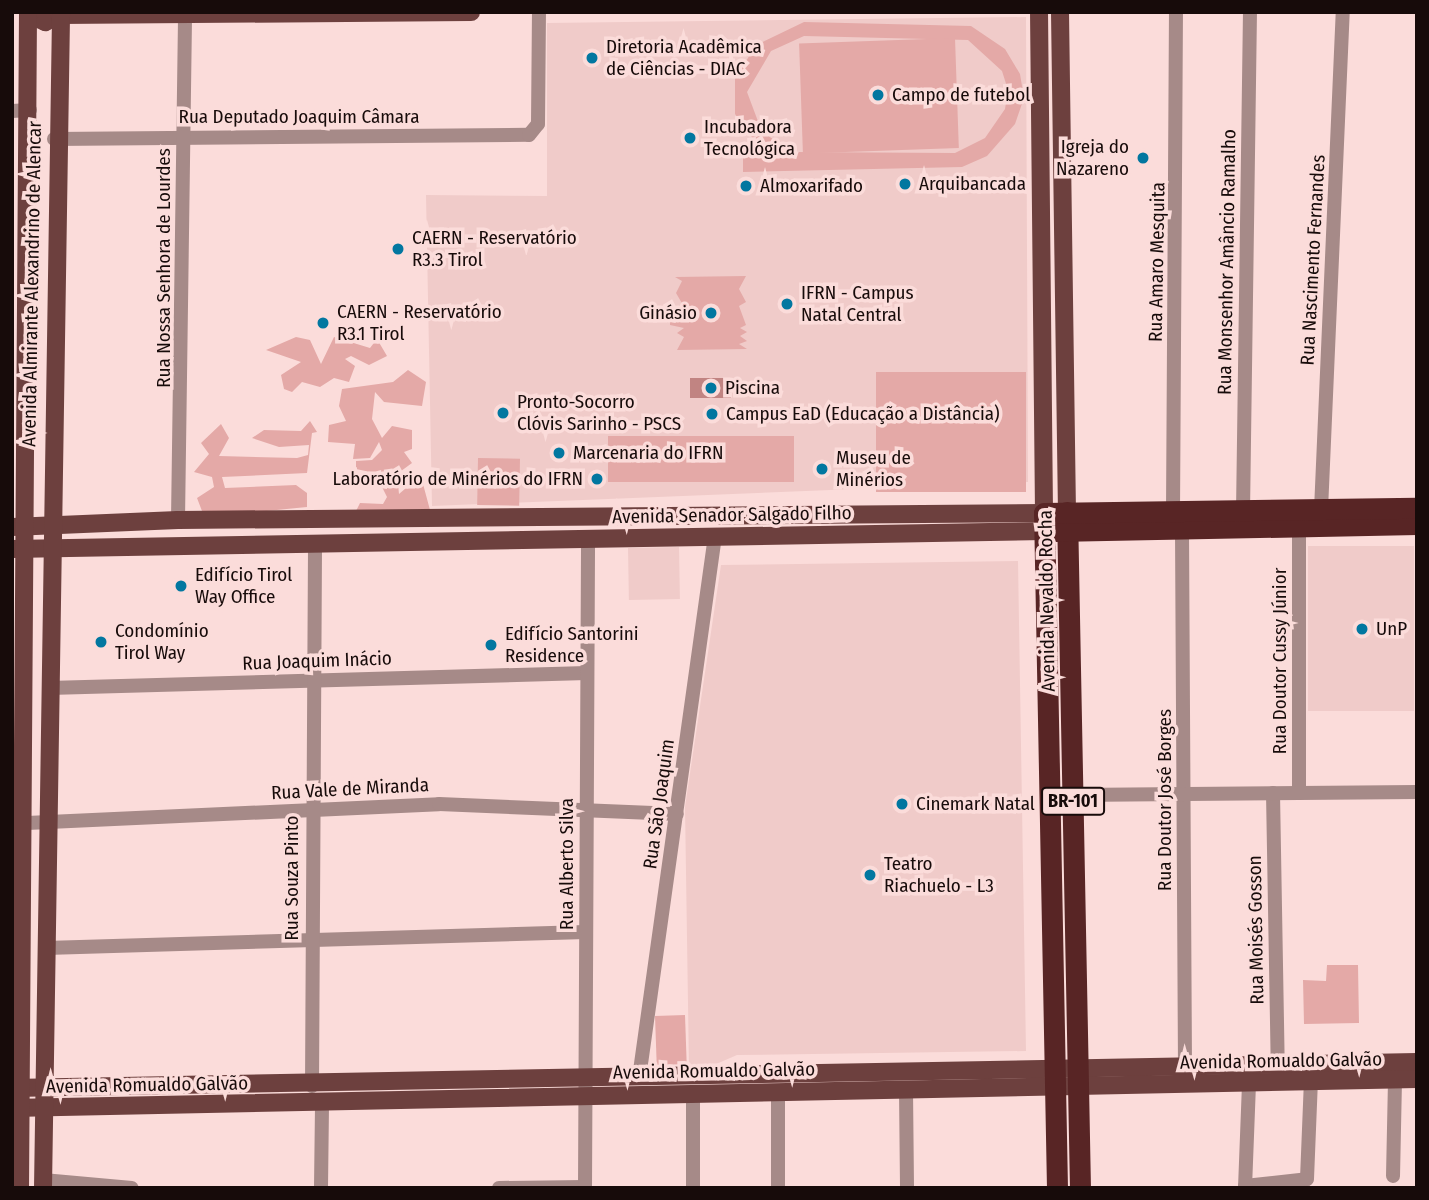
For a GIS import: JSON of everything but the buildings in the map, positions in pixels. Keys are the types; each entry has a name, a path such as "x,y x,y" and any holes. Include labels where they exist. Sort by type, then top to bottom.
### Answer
{"highway":[{"name":"Avenida Senador Salgado Filho","path":"1177,522 1243,512 1417,508"},
{"name":"Avenida Nevaldo Rocha","path":"1056,1188 1066,1080 1073,795 1067,521"},
{"name":"Avenida Senador Salgado Filho","path":"1044,522 1177,522 1299,528 1417,524"},
{"name":"Avenida Nevaldo Rocha","path":"1044,522 1066,1080 1080,1188"}],"main road":[{"path":"29,14 58,26 80,16 471,12"},
{"name":"Avenida Nevaldo Rocha","path":"1039,12 1044,522"},
{"name":"Avenida Nevaldo Rocha","path":"1060,12 1067,521"},
{"name":"Avenida Almirante Alexandrino de Alencar","path":"19,1188 17,983 24,913 27,822 19,549 21,111 31,36 29,14"},
{"path":"31,36 46,25 58,26 80,16"},
{"name":"Avenida Almirante Alexandrino de Alencar","path":"43,1184 46,1108 48,548 58,26"},
{"path":"828,517 836,524 829,537"},
{"name":"Avenida Senador Salgado Filho","path":"19,527 178,520 828,517 1044,522"},
{"name":"Avenida Senador Salgado Filho","path":"19,549 715,536 829,537 1044,522"},
{"path":"24,913 39,906 46,919"},
{"name":"Avenida Romualdo Galvão","path":"17,1088 586,1086 693,1092 906,1090 1185,1069 1417,1062"},
{"name":"Avenida Romualdo Galvão","path":"17,1108 322,1102 586,1086 639,1078 1249,1082 1417,1079"}],"street":[{"name":"Rua Deputado Joaquim Câmara","path":"54,139 529,135 538,124 539,12"},
{"name":"Rua Amaro Mesquita","path":"1176,12 1177,522"},
{"name":"Rua Monsenhor Amâncio Ramalho","path":"1243,512 1250,12"},
{"name":"Rua Nascimento Fernandes","path":"1321,510 1343,12"},
{"name":"Rua Nossa Senhora de Lourdes","path":"178,520 186,16"},
{"name":"Rua Doutor José Borges","path":"1177,522 1184,793 1185,1069"},
{"name":"Rua Doutor Cussy Júnior","path":"1299,528 1299,793"},
{"name":"Rua São Joaquim","path":"639,1078 715,536"},
{"name":"Rua Alberto Silva","path":"585,1187 588,540"},
{"name":"Rua Souza Pinto","path":"312,1086 311,680 315,545"},
{"name":"Rua Joaquim Inácio","path":"48,688 587,673"},
{"path":"1073,795 1417,792"},
{"name":"Rua Moisés Gosson","path":"1273,793 1278,1066"},
{"name":"Rua Vale de Miranda","path":"27,822 312,812 439,804 585,808 677,814"},
{"path":"46,948 586,932"},
{"path":"1393,1176 1395,1079"},
{"path":"1249,1082 1245,1187 1307,1179 1311,1080"},
{"path":"906,1090 906,1188"},
{"path":"778,1091 778,1188"},
{"path":"693,1092 693,1188"},
{"path":"321,1188 322,1102"},
{"path":"43,1184 132,1188"},
{"path":"499,1188 585,1187"}],"shaded area":[{"name":"IFRN - Campus Natal Central","path":"1026,17 1028,482 432,506 426,195 547,196 547,23"},
{"path":"804,22 971,26 1005,49 1020,74 1024,98 1015,124 987,156 962,167 743,172 743,156 765,155 735,114 735,79 756,45","holes":["804,36 968,40 1002,71 1008,90 1005,109 985,138 955,153 793,152 762,132 747,92 771,51"]},
{"name":"Campo de futebol","path":"955,38 959,148 803,153 799,43"},
{"name":"Ginásio","path":"746,276 739,289 746,302 739,306 746,325 740,328 747,332 740,336 747,341 739,344 747,349 677,350 684,337 677,333 684,328 670,325 670,316 683,313 676,310 683,305 676,293 682,281 675,277"},
{"path":"296,337 310,340 321,364 334,337 370,348 377,339 387,356 369,365 351,356 345,359 355,366 349,382 334,378 320,387 302,382 292,392 284,389 281,375 301,362 266,350"},
{"path":"408,370 426,382 422,406 384,402 375,392 372,419 382,438 392,426 412,430 412,449 404,452 412,463 397,474 399,494 413,482 423,484 430,510 356,511 360,503 383,504 387,497 375,473 356,469 356,461 372,460 382,450 379,442 370,458 353,459 355,444 328,442 329,425 346,421 339,406 342,389 393,382"},
{"path":"876,372 1026,372 1026,492 876,492"},
{"name":"Piscina","path":"690,378 731,378 731,398 690,398"},
{"path":"310,421 317,432 312,433 307,473 222,477 225,488 296,485 307,493 307,507 215,516 202,511 197,498 214,487 212,477 194,472 209,454 201,443 221,424 229,438 219,456 297,458 308,455 309,445 279,447 252,438 264,430 301,431"},
{"path":"608,436 794,436 794,482 608,482"},
{"path":"478,458 520,459 519,506 477,505"},
{"name":"UnP","path":"1308,546 1414,546 1414,711 1308,711"},
{"path":"679,547 680,599 629,600 628,548"},
{"path":"1018,561 1026,1051 737,1055 707,1068 689,1069 685,807 721,565"},
{"path":"1327,965 1358,965 1359,1023 1304,1024 1303,980 1326,981"},
{"path":"685,1015 687,1064 657,1065 655,1016"}],"place":[{"name":"Diretoria Acadêmica de Ciências - DIAC","path":"592,58"},
{"name":"Campo de futebol","path":"878,95"},
{"name":"Incubadora Tecnológica","path":"690,138"},
{"name":"Igreja do Nazareno","path":"1143,158"},
{"name":"Arquibancada","path":"905,184"},
{"name":"Almoxarifado","path":"746,186"},
{"name":"CAERN - Reservatório R3.3 Tirol","path":"398,249"},
{"name":"IFRN - Campus Natal Central","path":"787,304"},
{"name":"Ginásio","path":"711,313"},
{"name":"CAERN - Reservatório R3.1 Tirol","path":"323,323"},
{"name":"Piscina","path":"711,388"},
{"name":"Pronto-Socorro Clóvis Sarinho - PSCS","path":"503,413"},
{"name":"Campus EaD (Educação a Distância)","path":"712,414"},
{"name":"Marcenaria do IFRN","path":"559,453"},
{"name":"Museu de Minérios","path":"822,469"},
{"name":"Laboratório de Minérios do IFRN","path":"597,479"},
{"name":"Edifício Tirol Way Office","path":"181,586"},
{"name":"UnP","path":"1362,629"},
{"name":"Condomínio Tirol Way","path":"101,642"},
{"name":"Edifício Santorini Residence","path":"491,645"},
{"name":"Cinemark Natal","path":"902,804"},
{"name":"Teatro Riachuelo - L3","path":"870,875"}]}
